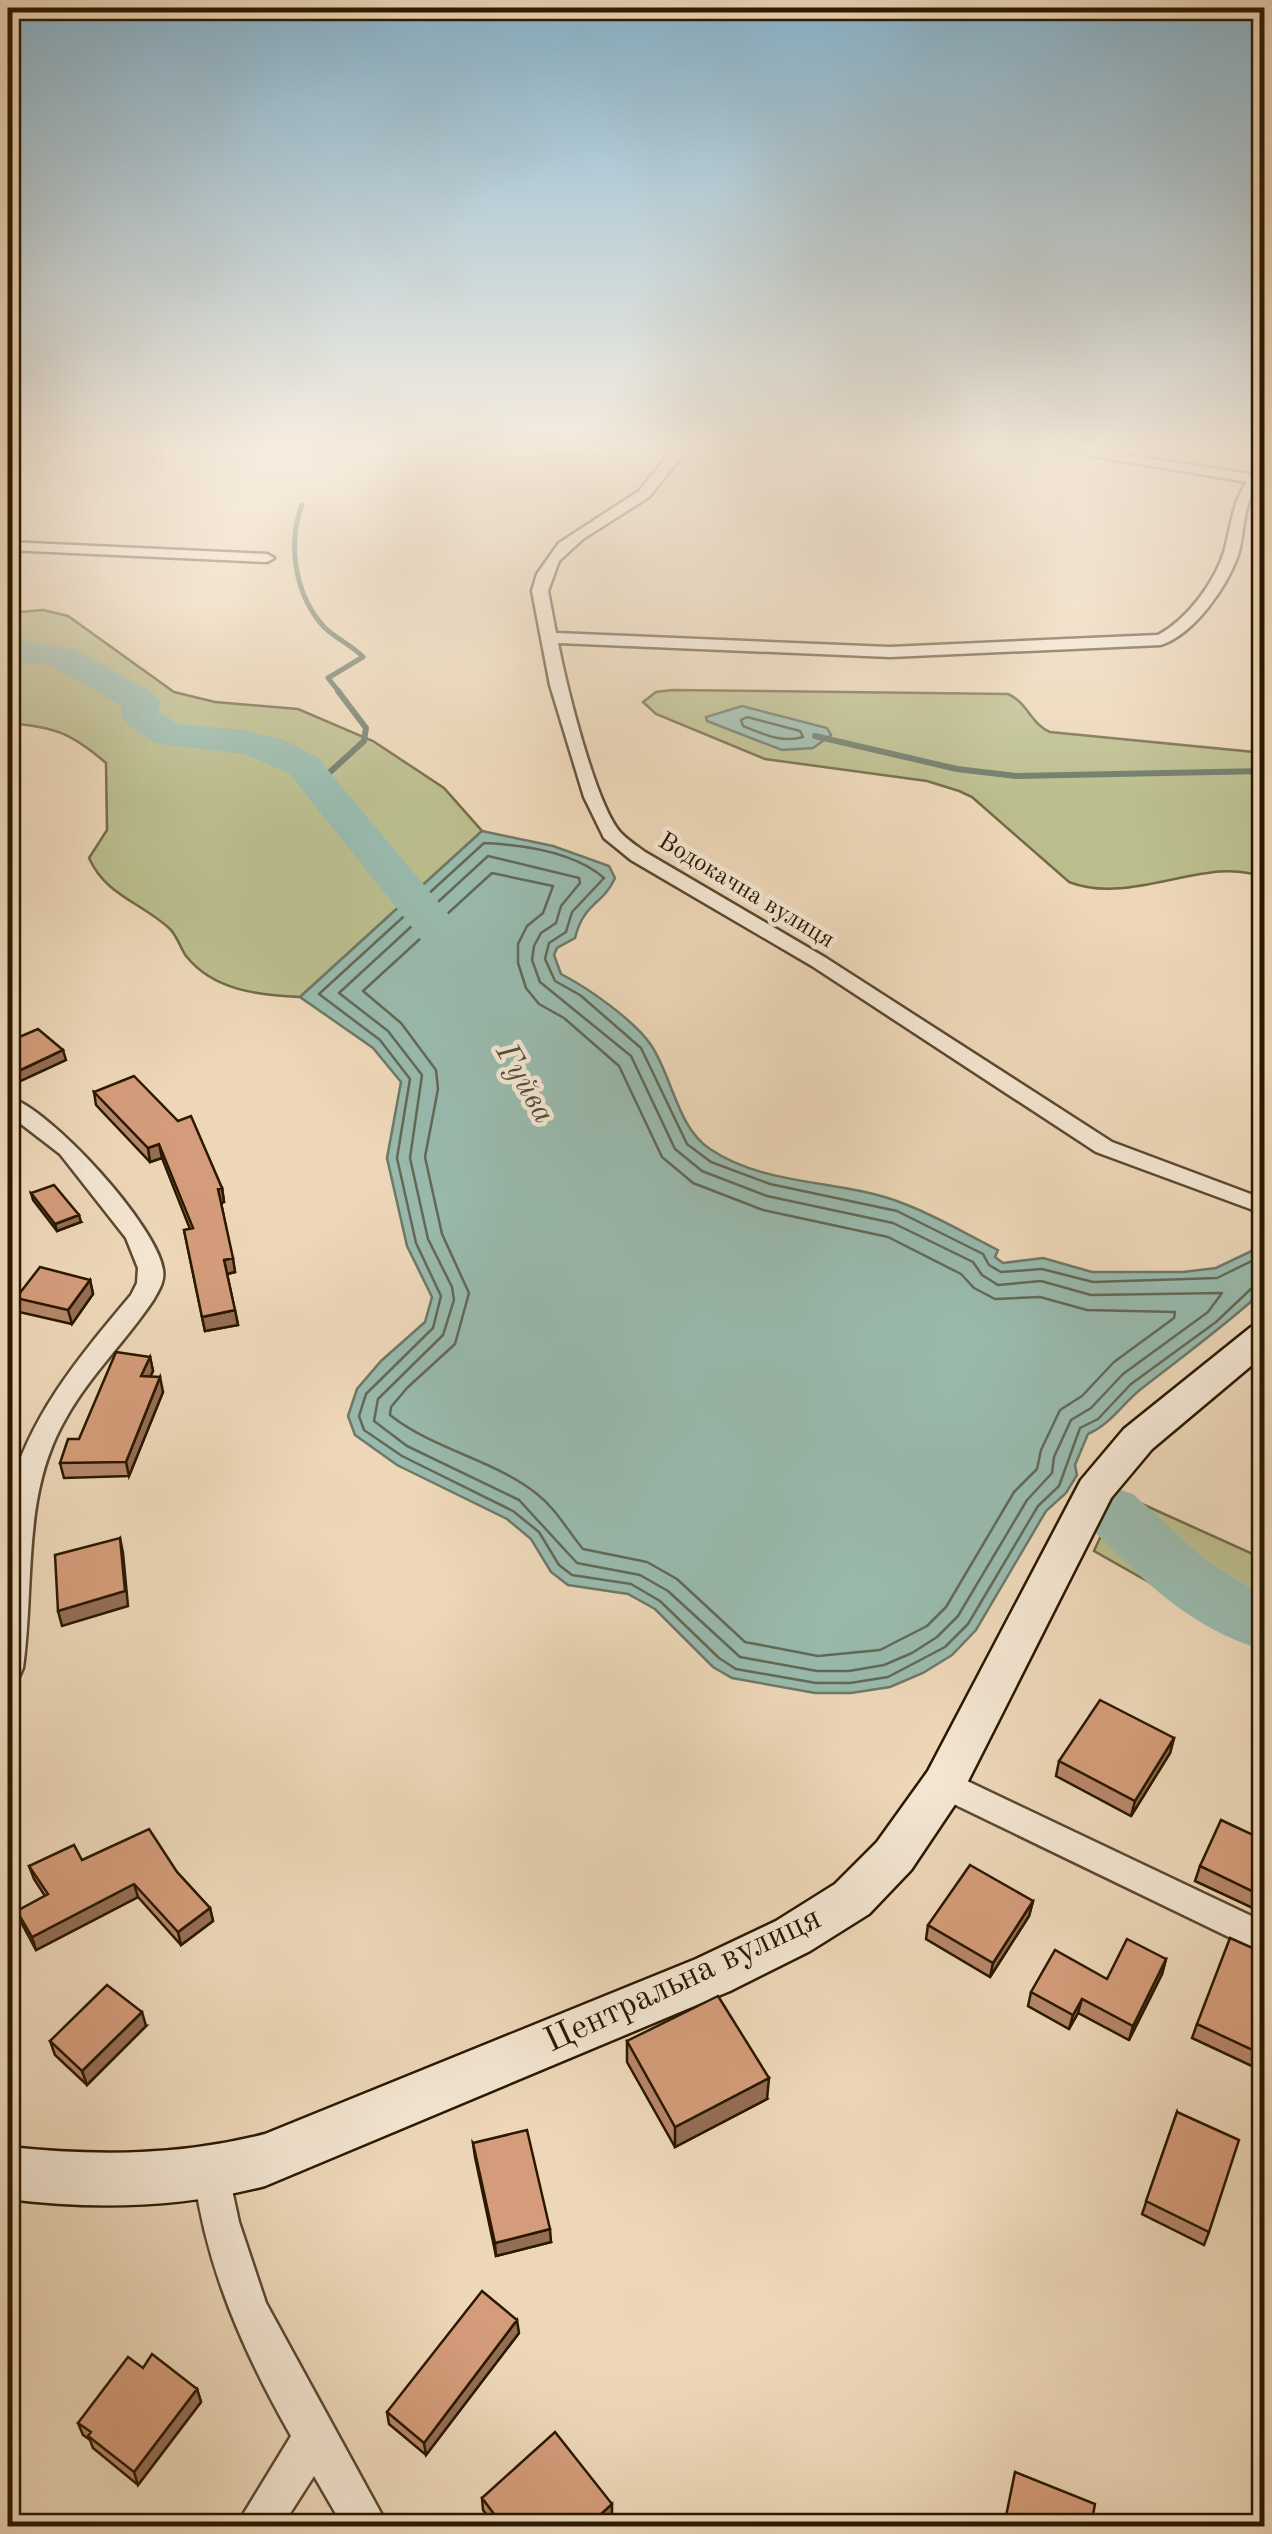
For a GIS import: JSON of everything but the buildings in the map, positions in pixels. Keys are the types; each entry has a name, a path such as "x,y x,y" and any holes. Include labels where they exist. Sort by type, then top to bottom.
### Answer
{"street":[{"name":"Водокачна вулиця","path":"548,564 540,591 558,685 593,797 610,834 638,856 820,962 1104,1147 1264,1206"},
{"path":"549,638 890,652 1162,640 1176,634 1227,564"},
{"path":"8,1104 68,1150 138,1236 152,1268 141,1298 54,1410 31,1463 21,1501 16,1607 8,1668"},
{"name":"Центральна вулиця","path":"8,2173 104,2182 161,2182 213,2175 265,2160 640,2005 793,1936 835,1911 873,1878 921,1821 944,1784 1095,1490 1138,1439 1264,1336"},
{"path":"944,1784 1264,1938"},
{"path":"213,2175 224,2247 275,2362 367,2526"},
{"path":"257,2526 316,2436"}],"green space":[{"path":"43,610 68,616 174,692 215,702 298,709 373,741 444,788 482,831 300,997 238,989 210,977 186,956 170,929 114,890 89,858 107,830 106,763 61,733 8,723 8,613"},
{"path":"656,692 1008,694 1050,732 1264,753 1264,878 1243,872 1220,872 1118,888 1093,888 1069,882 972,797 927,781 765,759 656,714 643,702"},
{"path":"1120,1494 1264,1559 1264,1647 1094,1551"}],"water":[{"path":"742,706 827,728 831,735 813,748 782,750 707,721 706,717"},
{"path":"482,831 553,846 609,866 615,878 610,887 583,917 575,938 557,948 554,955 561,974 634,1025 651,1045 690,1128 710,1149 732,1161 779,1176 902,1203 998,1250 995,1257 1003,1263 1043,1258 1092,1272 1183,1272 1216,1268 1264,1245 1264,1290 1088,1434 1075,1465 1077,1475 1066,1493 1046,1511 976,1630 952,1655 923,1673 890,1687 851,1693 815,1693 732,1678 713,1667 655,1609 628,1594 568,1585 551,1572 531,1539 507,1519 397,1465 355,1435 348,1416 357,1389 381,1361 425,1322 432,1297 407,1246 387,1158 401,1082 373,1048 300,997"}],"waterway":[{"path":"296,564 300,585 314,614 324,627 363,657 328,678 340,693"},
{"name":"Гуйва","path":"8,650 61,657 137,699 141,702 140,716 168,735 244,742 270,748 303,765 434,925 453,955"},
{"path":"318,783 364,741 366,728 338,691"},
{"path":"815,736 957,769 1016,776 1264,771"},
{"name":"Гуйва","path":"1111,1510 1200,1591 1264,1624"}]}
